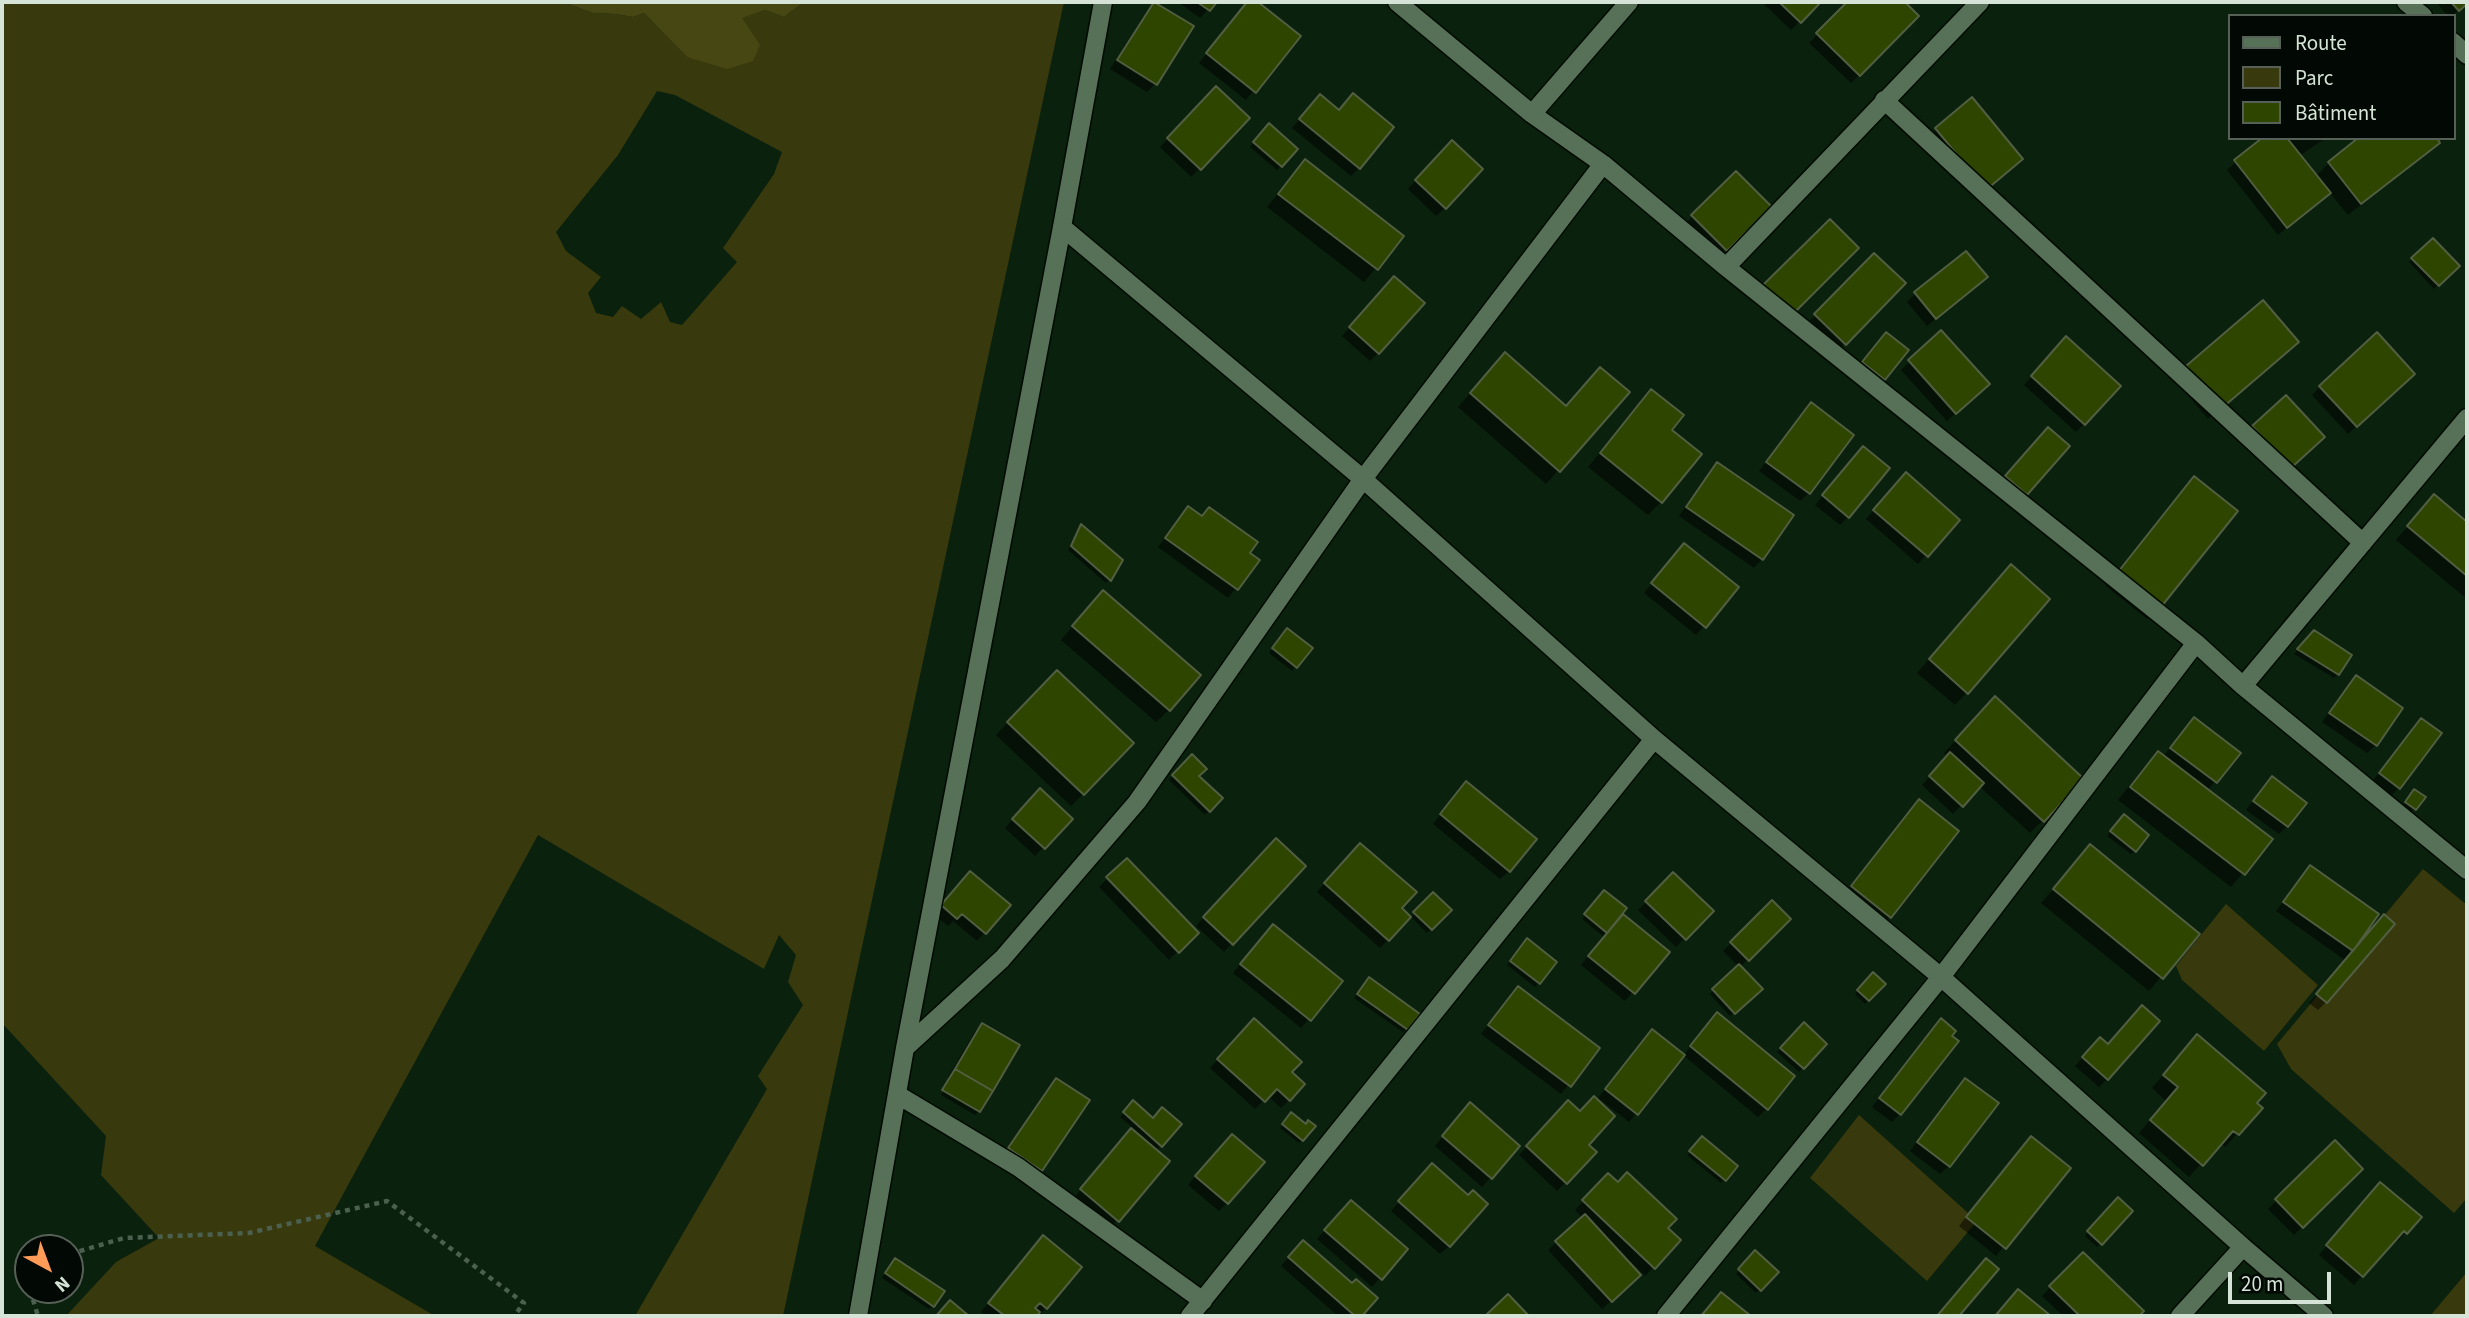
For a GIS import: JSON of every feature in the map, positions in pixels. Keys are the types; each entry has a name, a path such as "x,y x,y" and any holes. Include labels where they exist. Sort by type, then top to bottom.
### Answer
{"street":[{"path":"858,1316 905,1048 1103,2"},
{"path":"1397,2 1531,114 1603,164 1726,267 2196,643 2243,686 2467,870"},
{"path":"1531,114 1629,2"},
{"path":"1726,267 1980,2"},
{"path":"2406,2 2421,14"},
{"path":"1884,100 2363,543"},
{"path":"905,1048 1002,959 1137,802 1363,479 1603,164"},
{"path":"1062,227 1363,479 1654,739 1941,977 2243,1247 2325,1316"},
{"path":"2243,686 2467,418"},
{"path":"1666,1316 1941,977 2196,643"},
{"path":"1190,1316 1654,739"},
{"path":"898,1096 1018,1167 1203,1301"},
{"path":"2180,1316 2243,1247"}],"path":[{"path":"84,1250 124,1238 249,1233 387,1201 524,1303 514,1316"}],"green space":[{"path":"2,2 563,2 593,13 633,17 644,13 687,57 741,18 765,10 784,17 804,2 1064,2 783,1316 635,1316 767,1089 758,1076 803,1005 788,982 796,955 779,935 764,969 538,835 315,1246 435,1316 66,1316 77,1304 84,1304 84,1297 116,1262 159,1238 101,1175 106,1136 2,1023","holes":["657,91 675,95 782,152 774,174 723,248 737,262 682,325 670,322 661,302 641,319 622,306 613,317 596,313 588,293 601,277 566,251 556,232 618,155"]},
{"path":"2423,869 2467,905 2467,1198 2454,1213 2291,1069 2277,1044"},
{"path":"2226,904 2318,985 2264,1051 2182,980 2176,966"},
{"path":"1859,1115 1977,1221 1927,1281 1810,1178"},
{"path":"2467,1272 2467,1316 2430,1316"}],"shaded area":[{"path":"563,2 804,2 784,17 765,10 742,18 760,45 753,61 727,69 687,57 644,13 633,17 593,13"}],"building":[{"path":"1154,2 1194,26 1157,85 1117,60"},
{"path":"1197,2 1217,2 1210,11"},
{"path":"1247,2 1258,2 1301,36 1256,93 1206,53"},
{"path":"1779,2 1821,2 1801,23"},
{"path":"1847,2 1905,2 1919,16 1860,76 1816,33"},
{"path":"2451,2 2467,2 2467,4 2459,11"},
{"path":"1216,86 1250,118 1201,170 1167,138"},
{"path":"1353,93 1394,127 1360,169 1299,119 1320,94 1339,110"},
{"path":"1972,97 2023,159 1986,190 1935,128"},
{"path":"1269,123 1298,149 1282,167 1253,142"},
{"path":"1452,140 1483,169 1446,209 1415,180"},
{"path":"2259,140 2289,140 2331,193 2287,228 2234,160"},
{"path":"2356,140 2438,140 2440,143 2361,204 2328,162"},
{"path":"1305,159 1404,236 1378,270 1278,194"},
{"path":"1736,171 1772,207 1727,251 1691,215"},
{"path":"1830,219 1859,248 1792,315 1763,285"},
{"path":"2433,238 2460,266 2439,286 2411,258"},
{"path":"1966,251 1988,277 1936,319 1914,292"},
{"path":"1874,253 1906,283 1846,345 1814,314"},
{"path":"1394,276 1425,303 1379,354 1349,327"},
{"path":"2263,300 2299,342 2222,408 2186,366"},
{"path":"1941,330 1990,384 1956,414 1908,360"},
{"path":"1886,332 1909,350 1885,380 1862,362"},
{"path":"2377,332 2415,374 2357,427 2319,386"},
{"path":"2066,336 2121,386 2085,425 2031,376"},
{"path":"1505,352 1566,406 1600,367 1630,392 1560,472 1470,393"},
{"path":"1651,389 1684,415 1672,430 1702,454 1662,503 1600,453"},
{"path":"2286,395 2325,437 2291,468 2252,426"},
{"path":"1811,402 1854,435 1810,494 1766,462"},
{"path":"2048,427 2070,446 2027,495 2005,476"},
{"path":"1863,446 1890,468 1849,518 1822,495"},
{"path":"1717,462 1794,515 1763,560 1686,507"},
{"path":"1906,472 1960,520 1928,557 1873,510"},
{"path":"2194,476 2238,511 2161,607 2118,572"},
{"path":"2434,494 2467,522 2467,576 2407,526"},
{"path":"1188,506 1202,516 1209,507 1258,542 1250,553 1260,560 1238,590 1165,538"},
{"path":"1081,524 1123,560 1111,581 1071,546"},
{"path":"1684,543 1739,587 1706,628 1651,583"},
{"path":"2011,564 2050,599 1968,694 1929,659"},
{"path":"1103,590 1201,675 1170,711 1072,626"},
{"path":"1287,628 1313,648 1297,668 1272,648"},
{"path":"2314,630 2352,655 2339,675 2297,649"},
{"path":"1057,670 1134,743 1084,795 1007,722"},
{"path":"2356,675 2403,708 2377,746 2329,713"},
{"path":"1995,696 2084,779 2044,822 1955,740"},
{"path":"2194,717 2241,753 2217,783 2170,748"},
{"path":"2421,718 2442,733 2400,789 2379,773"},
{"path":"2158,751 2273,839 2245,875 2130,787"},
{"path":"1950,752 1984,783 1963,807 1929,776"},
{"path":"1192,754 1207,769 1199,776 1223,798 1210,812 1172,775"},
{"path":"2272,776 2307,803 2288,827 2253,801"},
{"path":"1466,781 1537,839 1510,872 1440,814"},
{"path":"1040,788 1073,819 1045,849 1012,819"},
{"path":"2414,789 2426,797 2416,810 2405,802"},
{"path":"1919,799 1959,831 1891,918 1851,886"},
{"path":"2124,814 2149,835 2136,852 2110,831"},
{"path":"1276,838 1306,866 1233,945 1203,917"},
{"path":"1360,843 1417,892 1402,908 1411,917 1389,941 1324,883"},
{"path":"2090,844 2200,934 2163,979 2053,889"},
{"path":"1127,858 1199,933 1179,953 1106,877"},
{"path":"2310,865 2379,914 2353,951 2283,902"},
{"path":"970,871 1011,905 986,934 962,914 957,919 941,905"},
{"path":"1673,872 1714,911 1686,940 1645,901"},
{"path":"1604,890 1627,908 1607,933 1584,914"},
{"path":"1433,892 1452,910 1432,930 1413,912"},
{"path":"1772,900 1791,919 1749,961 1730,942"},
{"path":"1623,914 1670,952 1635,994 1588,956"},
{"path":"2384,914 2395,924 2327,1003 2316,994"},
{"path":"1273,924 1343,981 1311,1021 1240,964"},
{"path":"1527,938 1557,962 1540,984 1510,961"},
{"path":"1739,964 1763,989 1735,1014 1712,989"},
{"path":"1873,972 1886,984 1869,1001 1857,990"},
{"path":"1369,977 1420,1014 1408,1030 1357,994"},
{"path":"1518,986 1600,1048 1571,1087 1488,1025"},
{"path":"2142,1005 2160,1021 2108,1080 2082,1057 2100,1037 2108,1044"},
{"path":"1717,1012 1795,1076 1768,1110 1690,1046"},
{"path":"1254,1018 1302,1062 1292,1072 1305,1084 1290,1101 1277,1089 1265,1102 1217,1059"},
{"path":"1941,1018 1956,1031 1952,1036 1959,1041 1901,1115 1879,1098"},
{"path":"1804,1022 1827,1044 1804,1069 1780,1048"},
{"path":"982,1023 1020,1045 993,1091 955,1069"},
{"path":"1652,1029 1685,1055 1638,1115 1605,1089"},
{"path":"2197,1034 2266,1093 2257,1103 2263,1108 2239,1135 2233,1131 2203,1166 2150,1120 2178,1087 2163,1075"},
{"path":"955,1069 993,1091 980,1112 942,1090"},
{"path":"1056,1078 1090,1100 1042,1171 1008,1148"},
{"path":"1965,1078 1999,1103 1950,1167 1917,1142"},
{"path":"1594,1096 1615,1116 1589,1145 1597,1152 1567,1184 1526,1146 1568,1100 1580,1111"},
{"path":"1133,1100 1153,1118 1162,1107 1182,1124 1162,1147 1123,1112"},
{"path":"1470,1102 1520,1146 1492,1179 1442,1136"},
{"path":"1291,1112 1306,1124 1308,1120 1316,1126 1303,1141 1282,1124"},
{"path":"1131,1128 1170,1161 1119,1222 1080,1189"},
{"path":"1232,1134 1265,1162 1228,1204 1195,1176"},
{"path":"1702,1136 1738,1166 1726,1181 1689,1151"},
{"path":"2031,1136 2071,1168 2006,1249 1966,1217"},
{"path":"2335,1140 2363,1169 2303,1228 2275,1199"},
{"path":"1432,1163 1468,1195 1473,1190 1488,1204 1450,1247 1398,1201"},
{"path":"1627,1172 1677,1219 1668,1228 1681,1240 1655,1269 1582,1200 1608,1173 1618,1182"},
{"path":"2380,1182 2422,1217 2407,1234 2404,1231 2363,1277 2326,1245"},
{"path":"2118,1197 2133,1211 2102,1245 2087,1231"},
{"path":"1351,1200 1408,1249 1382,1280 1324,1230"},
{"path":"1585,1214 1641,1275 1612,1302 1555,1241"},
{"path":"1043,1235 1082,1267 1047,1309 1040,1303 1035,1308 1040,1312 1037,1316 1005,1316 988,1303"},
{"path":"1303,1240 1352,1283 1356,1279 1378,1298 1362,1316 1355,1316 1288,1257"},
{"path":"1755,1250 1779,1272 1761,1291 1738,1269"},
{"path":"2083,1252 2144,1311 2139,1316 2080,1316 2049,1286"},
{"path":"895,1258 945,1291 934,1307 885,1273"},
{"path":"1986,1258 1999,1269 1959,1316 1937,1316"},
{"path":"2018,1289 2051,1316 1995,1316"},
{"path":"1721,1292 1751,1316 1701,1316"},
{"path":"1508,1294 1529,1316 1485,1316"},
{"path":"950,1300 969,1316 936,1316"}]}
